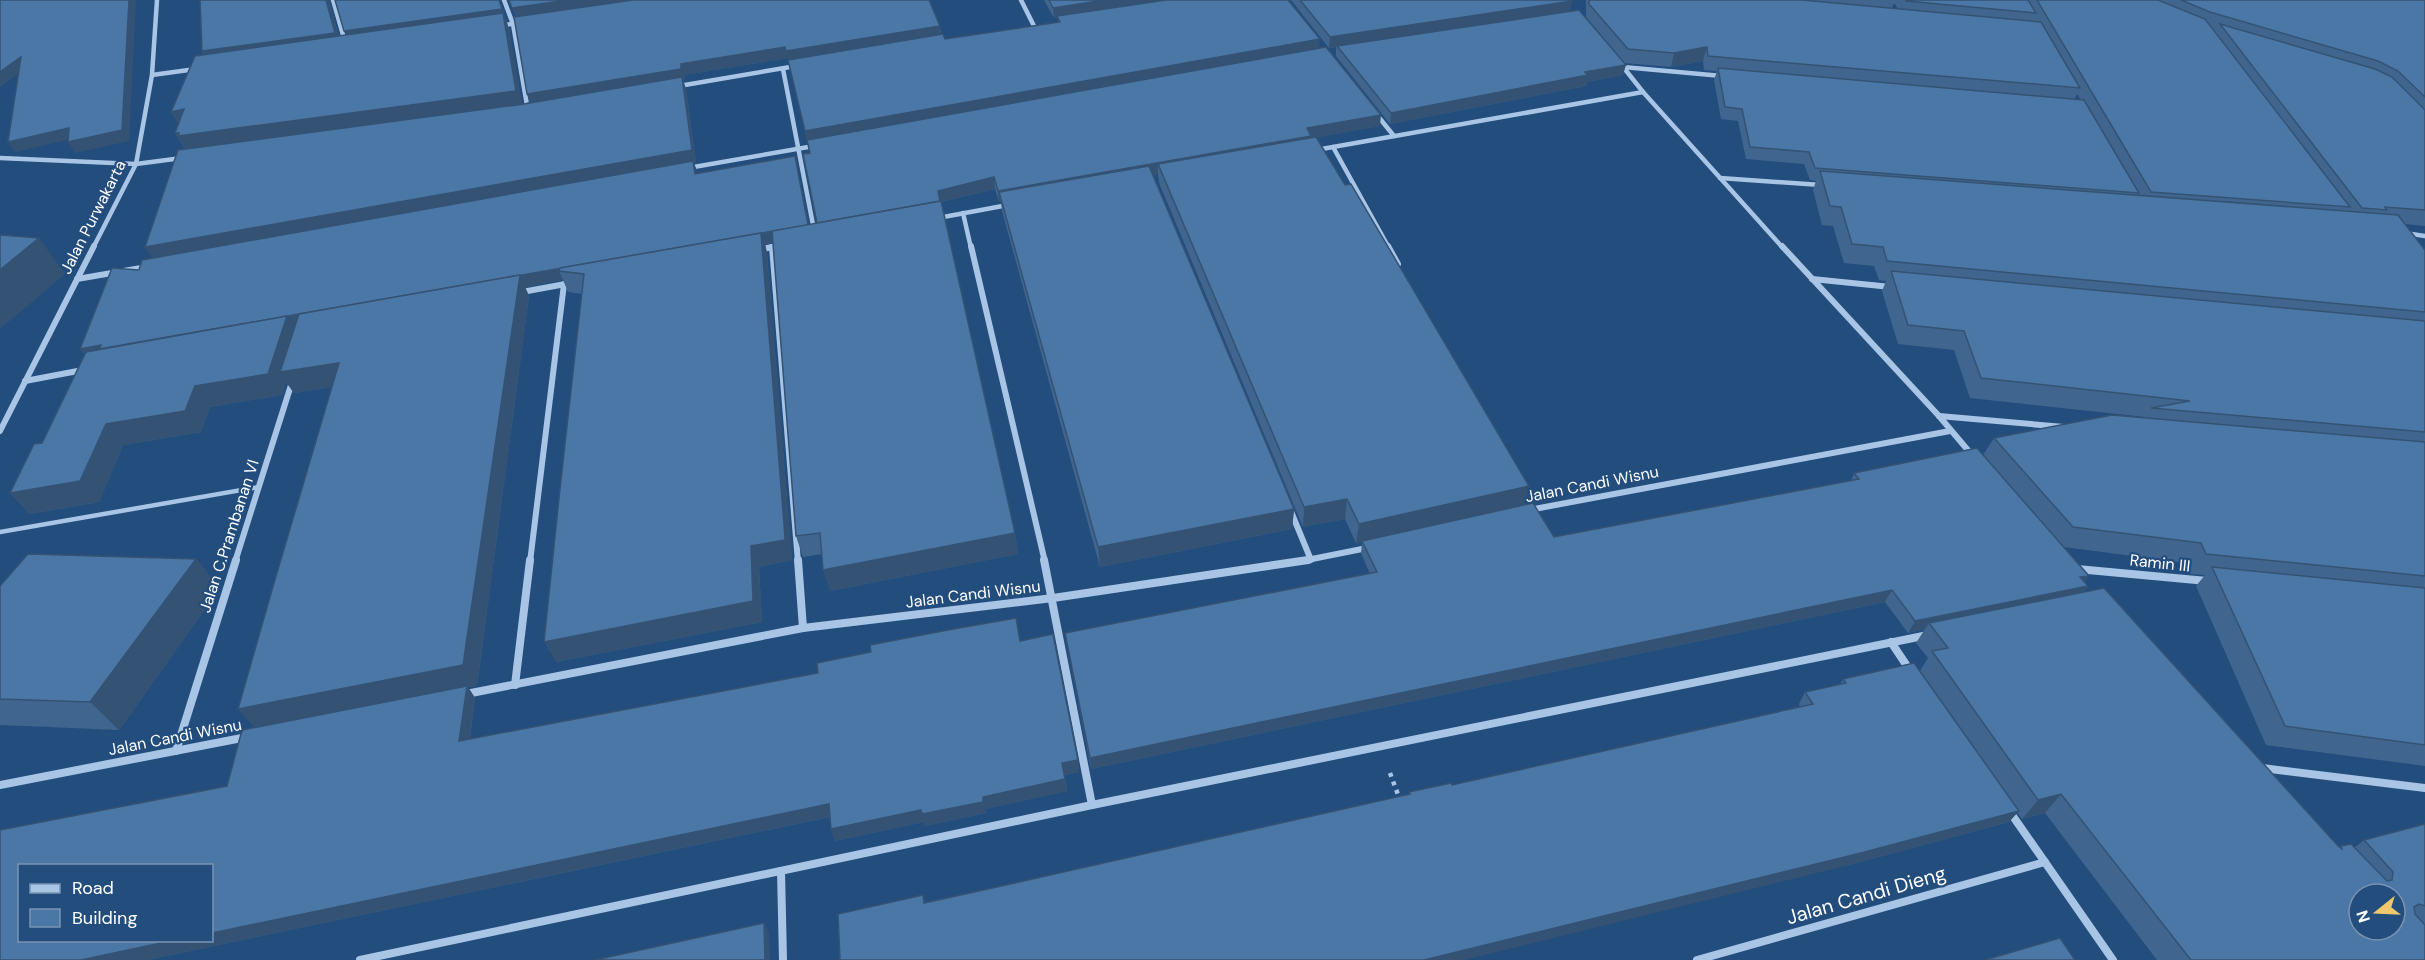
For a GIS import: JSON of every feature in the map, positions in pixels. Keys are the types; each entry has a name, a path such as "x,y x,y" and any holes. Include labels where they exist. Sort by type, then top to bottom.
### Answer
{"street":[{"name":"Jalan Purwakarta","path":"0,431 136,164 152,75 157,0"},
{"path":"333,0 347,49"},
{"path":"504,0 513,24 528,111"},
{"path":"1021,0 1035,26"},
{"path":"489,27 524,22"},
{"path":"1023,28 1046,24"},
{"path":"1616,58 1642,92 1939,416 1980,465"},
{"path":"667,88 806,65"},
{"path":"1623,67 1729,76"},
{"path":"152,75 197,69"},
{"path":"783,69 816,239"},
{"path":"1311,151 1642,92"},
{"path":"1371,108 1394,136"},
{"path":"516,113 540,109"},
{"path":"682,170 822,144"},
{"path":"1333,147 1402,271"},
{"path":"0,158 136,164 184,158"},
{"path":"1720,178 1825,186"},
{"path":"929,219 1019,203"},
{"path":"963,213 1053,598 1092,805"},
{"path":"2402,232 2425,236"},
{"path":"749,252 783,245"},
{"path":"772,247 803,628"},
{"path":"77,279 158,264"},
{"path":"1811,279 1894,287"},
{"path":"517,293 575,282"},
{"path":"515,685 564,284"},
{"path":"25,381 96,368"},
{"name":"Jalan C.Prambanan VI","path":"176,751 294,375"},
{"path":"1939,416 2070,427"},
{"name":"Jalan Candi Wisnu","path":"1521,512 1950,430"},
{"path":"1527,499 1533,509"},
{"path":"1289,506 1311,561"},
{"name":"Jalan Candi Wisnu","path":"456,696 803,628 1053,598 1311,561 1370,547"},
{"name":"Ramin III","path":"2078,576 2071,568 2212,582"},
{"path":"360,960 1092,805 1937,633"},
{"path":"1891,642 1917,681"},
{"name":"Jalan Candi Wisnu","path":"0,785 257,735"},
{"path":"2250,767 2425,788"},
{"path":"2005,805 2113,960"},
{"name":"Jalan Candi Dieng","path":"1697,960 2045,862"},
{"path":"782,871 783,960"}],"lane":[{"path":"0,532 259,487"}],"building":[{"path":"0,0 129,0 122,130 68,142 69,128 8,142 21,57 0,72"},
{"path":"200,0 326,0 335,33 202,51"},
{"path":"335,0 499,0 502,9 344,31"},
{"path":"509,0 568,0 512,8"},
{"path":"633,0 929,0 940,26 786,51 785,47 681,64 681,69 527,94 514,17"},
{"path":"1049,0 1105,0 1053,8"},
{"path":"1166,0 1288,0 1320,39 805,131 788,60 943,34 945,39 1060,22 1057,16"},
{"path":"1300,0 1571,0 1572,1 1330,37"},
{"path":"1589,0 1802,0 2041,22 2080,88 1708,56 1707,47 1674,53 1628,49 1589,4"},
{"path":"2028,0 2036,13 1906,1"},
{"path":"2037,0 2158,0 2205,19 2350,207 2151,192"},
{"path":"2181,0 2425,0 2425,97 2398,71 2378,61 2210,12"},
{"path":"1579,10 1626,65 1585,72 1588,75 1391,113 1337,46"},
{"path":"503,13 516,91 178,136 179,133 175,133 184,109 171,112 195,56"},
{"path":"2220,24 2375,69 2392,77 2425,110 2425,210 2362,208"},
{"path":"1326,47 1381,115 1307,128 1311,136 998,191 994,177 938,191 940,201 817,223 803,154 810,153 807,140"},
{"path":"1718,68 2084,100 2139,193 1815,168 1809,152 1750,147 1742,109 1725,107"},
{"path":"682,77 692,150 145,247 178,150 524,104"},
{"path":"1316,137 1345,185 1351,184 1529,486 1359,524 1347,499 1304,507 1158,164"},
{"path":"795,156 808,225 99,349 101,345 80,349 112,268 139,270 142,260 693,161 695,174"},
{"path":"1149,166 1294,509 1098,547 999,192"},
{"path":"1820,171 2398,215 2425,250 2425,312 1887,261 1883,247 1852,244 1841,207 1830,206"},
{"path":"941,201 1015,533 823,570 820,533 796,536 772,231"},
{"path":"761,233 785,540 751,546 753,601 544,642 584,274 559,271 560,268"},
{"path":"0,235 39,238 0,270"},
{"path":"1891,271 2425,321 2425,432 2151,408 2190,401 1981,378 1964,331 1908,325"},
{"path":"520,275 463,665 238,709 339,363 280,372 299,314"},
{"path":"287,316 268,374 195,386 185,411 106,424 80,481 10,493 34,444 42,443 86,352"},
{"path":"2112,415 2425,442 2425,576 2206,554 2201,543 2073,527 1994,438"},
{"path":"1977,448 2089,576 2080,577 2088,586 1915,621 1892,590 1090,758 1065,633 1377,572 1362,541 1533,503 1554,537 1859,479 1854,473"},
{"path":"28,554 196,559 90,702 0,699 0,586"},
{"path":"2212,567 2425,588 2425,745 2285,726"},
{"path":"2104,588 2339,847 2342,849 2341,846 2351,844 2387,881 2392,880 2393,872 2364,840 2425,824 2425,906 2419,904 2414,907 2415,914 2425,925 2425,960 2191,960 2061,794 2038,800 1932,651 1948,648 1929,623"},
{"path":"1016,618 1020,641 1053,634 1078,760 1062,763 1065,779 983,797 983,802 922,814 921,810 831,829 829,804 213,933 213,864 18,864 18,942 166,942 81,960 0,960 0,830 227,786 242,730 467,686 459,741 818,673 817,663 871,652 870,645"},
{"path":"1914,663 2019,811 1857,854 1424,960 840,960 838,914 923,895 924,903 1410,794 1409,792 1451,783 1452,785 1813,704 1805,692 1846,683 1843,679"},
{"path":"764,923 765,960 595,960"},
{"path":"2060,938 2075,960 1985,960"}]}
